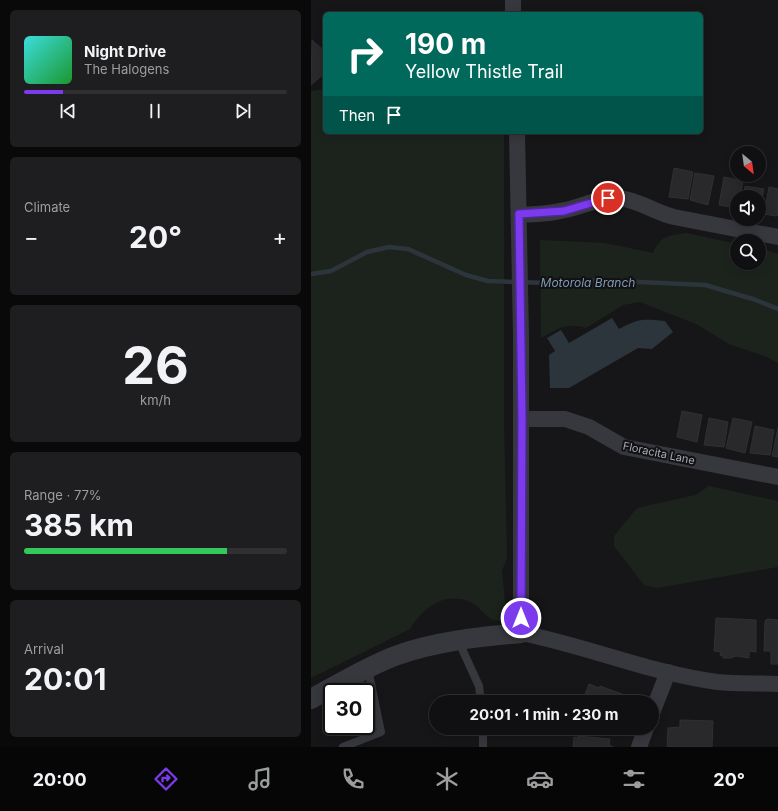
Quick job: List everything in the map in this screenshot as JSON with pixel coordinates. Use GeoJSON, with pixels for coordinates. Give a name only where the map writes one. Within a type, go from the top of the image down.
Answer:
{"type":"FeatureCollection","features":[{"type":"Feature","properties":{"kind":"street"},"geometry":{"type":"LineString","coordinates":[[513,0],[513,12]]}},
{"type":"Feature","properties":{"kind":"street"},"geometry":{"type":"LineString","coordinates":[[517,134],[522,419],[521,633]]}},
{"type":"Feature","properties":{"kind":"street"},"geometry":{"type":"LineString","coordinates":[[519,214],[564,211],[596,200],[620,198],[634,201],[660,214],[778,237]]}},
{"type":"Feature","properties":{"kind":"street","name":"Floracita Lane"},"geometry":{"type":"LineString","coordinates":[[522,419],[565,419],[589,427],[624,447],[778,477]]}},
{"type":"Feature","properties":{"kind":"street"},"geometry":{"type":"LineString","coordinates":[[311,699],[368,668],[397,656],[457,640],[521,633],[559,641],[668,672],[718,682],[778,684]]}},
{"type":"Feature","properties":{"kind":"street"},"geometry":{"type":"LineString","coordinates":[[659,695],[668,672]]}},
{"type":"Feature","properties":{"kind":"street"},"geometry":{"type":"LineString","coordinates":[[639,747],[643,735]]}},
{"type":"Feature","properties":{"kind":"lane"},"geometry":{"type":"LineString","coordinates":[[457,640],[479,686],[480,695]]}},
{"type":"Feature","properties":{"kind":"lane"},"geometry":{"type":"LineString","coordinates":[[343,747],[381,732],[368,668]]}},
{"type":"Feature","properties":{"kind":"lane"},"geometry":{"type":"LineString","coordinates":[[483,735],[483,747]]}},
{"type":"Feature","properties":{"kind":"shaded area"},"geometry":{"type":"Polygon","coordinates":[[[323,89],[323,134],[504,134],[504,422],[507,558],[502,571],[506,612],[505,618],[500,620],[491,619],[471,602],[461,599],[452,598],[444,600],[428,608],[415,621],[410,629],[311,678],[311,91],[323,89]]]}},
{"type":"Feature","properties":{"kind":"shaded area"},"geometry":{"type":"Polygon","coordinates":[[[686,233],[730,242],[730,270],[766,270],[766,250],[778,254],[778,363],[765,356],[729,344],[696,324],[640,302],[623,305],[586,328],[579,326],[562,327],[541,338],[540,240],[605,243],[653,253],[662,240],[666,237],[686,233]]]}},
{"type":"Feature","properties":{"kind":"shaded area"},"geometry":{"type":"Polygon","coordinates":[[[612,318],[619,329],[636,321],[651,320],[665,321],[673,332],[652,349],[638,348],[569,388],[550,388],[549,355],[555,351],[547,338],[561,330],[569,343],[612,318]]]}},
{"type":"Feature","properties":{"kind":"shaded area"},"geometry":{"type":"Polygon","coordinates":[[[709,486],[778,501],[778,567],[657,588],[644,585],[614,546],[614,536],[637,508],[695,495],[709,486]]]}},
{"type":"Feature","properties":{"kind":"building"},"geometry":{"type":"Polygon","coordinates":[[[312,40],[323,48],[323,75],[311,85],[312,40]]]}},
{"type":"Feature","properties":{"kind":"building"},"geometry":{"type":"Polygon","coordinates":[[[674,168],[693,172],[688,199],[669,197],[674,168]]]}},
{"type":"Feature","properties":{"kind":"building"},"geometry":{"type":"Polygon","coordinates":[[[695,173],[714,176],[708,205],[690,200],[695,173]]]}},
{"type":"Feature","properties":{"kind":"building"},"geometry":{"type":"Polygon","coordinates":[[[724,177],[730,178],[730,182],[743,182],[741,190],[730,190],[730,207],[719,205],[724,177]]]}},
{"type":"Feature","properties":{"kind":"building"},"geometry":{"type":"Polygon","coordinates":[[[745,186],[764,189],[764,190],[744,190],[745,186]]]}},
{"type":"Feature","properties":{"kind":"building"},"geometry":{"type":"Polygon","coordinates":[[[769,187],[778,189],[778,215],[766,214],[766,203],[769,187]]]}},
{"type":"Feature","properties":{"kind":"building"},"geometry":{"type":"Polygon","coordinates":[[[682,411],[702,415],[697,442],[677,437],[682,411]]]}},
{"type":"Feature","properties":{"kind":"building"},"geometry":{"type":"Polygon","coordinates":[[[709,418],[728,422],[724,447],[704,445],[709,418]]]}},
{"type":"Feature","properties":{"kind":"building"},"geometry":{"type":"Polygon","coordinates":[[[733,418],[752,422],[745,453],[726,448],[733,418]]]}},
{"type":"Feature","properties":{"kind":"building"},"geometry":{"type":"Polygon","coordinates":[[[755,426],[774,430],[770,455],[750,453],[755,426]]]}},
{"type":"Feature","properties":{"kind":"building"},"geometry":{"type":"Polygon","coordinates":[[[778,428],[778,457],[772,456],[778,428]]]}},
{"type":"Feature","properties":{"kind":"building"},"geometry":{"type":"Polygon","coordinates":[[[716,618],[756,620],[756,652],[749,651],[749,658],[736,656],[731,658],[723,658],[723,656],[720,655],[721,652],[714,651],[716,618]]]}},
{"type":"Feature","properties":{"kind":"building"},"geometry":{"type":"Polygon","coordinates":[[[767,619],[778,620],[778,664],[771,664],[771,651],[764,651],[765,621],[767,619]]]}},
{"type":"Feature","properties":{"kind":"building"},"geometry":{"type":"Polygon","coordinates":[[[589,684],[599,688],[600,686],[622,694],[622,695],[585,695],[589,684]]]}},
{"type":"Feature","properties":{"kind":"building"},"geometry":{"type":"Polygon","coordinates":[[[680,720],[713,721],[712,747],[667,747],[668,728],[680,727],[680,720]]]}},
{"type":"Feature","properties":{"kind":"building"},"geometry":{"type":"Polygon","coordinates":[[[578,736],[610,739],[609,745],[613,747],[573,747],[574,737],[578,738],[578,736]]]}},
{"type":"Feature","properties":{"kind":"waterway","name":"Motorola Branch"},"geometry":{"type":"LineString","coordinates":[[311,274],[331,271],[367,252],[389,247],[408,249],[466,275],[488,281],[549,283],[597,280],[705,285],[753,299],[778,309]]}},
{"type":"Feature","properties":{"kind":"route"},"geometry":{"type":"LineString","coordinates":[[521,618],[522,419],[519,214],[564,211],[596,200],[608,198]]}}]}
